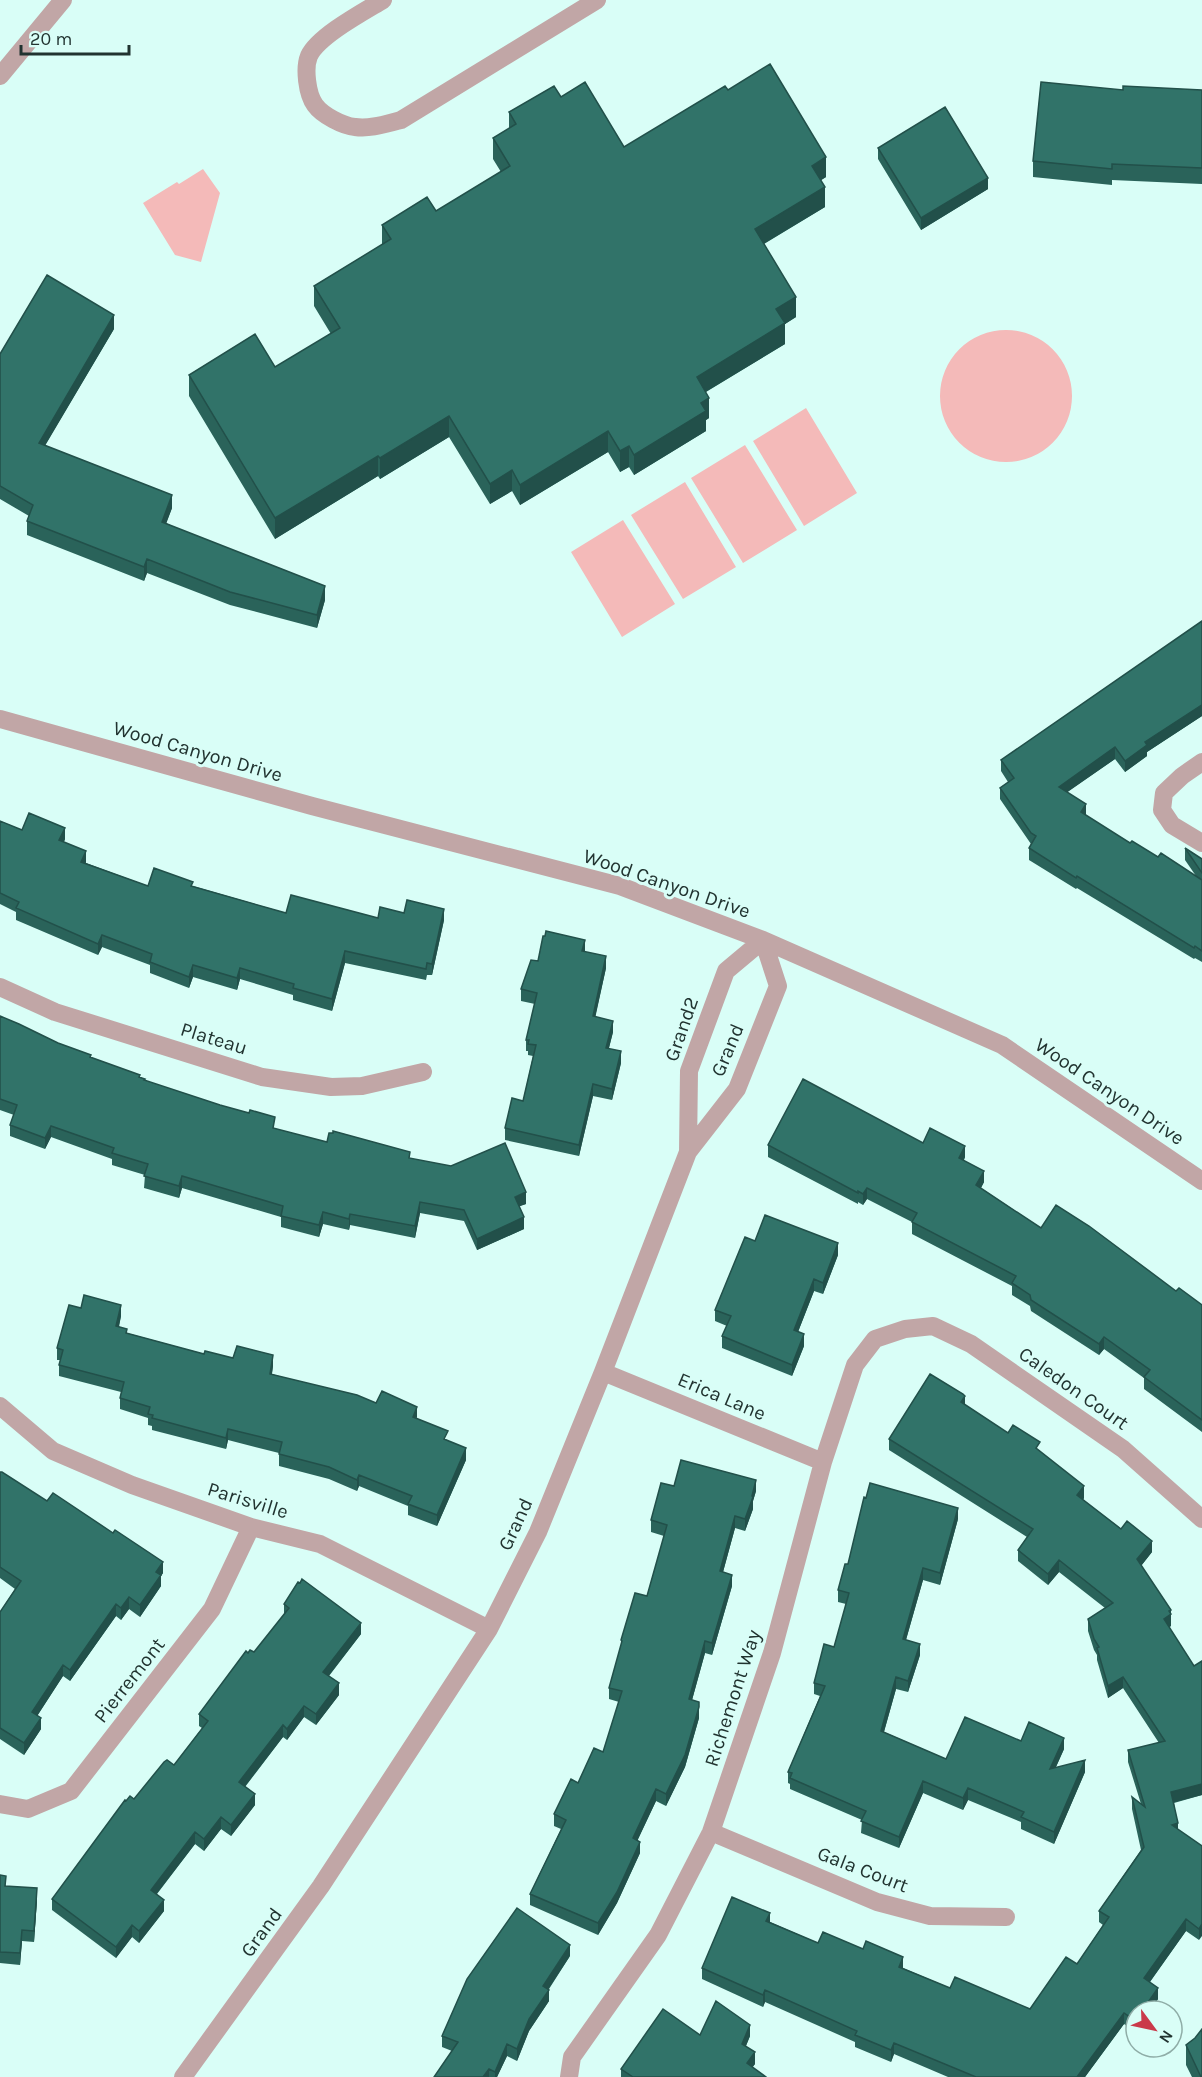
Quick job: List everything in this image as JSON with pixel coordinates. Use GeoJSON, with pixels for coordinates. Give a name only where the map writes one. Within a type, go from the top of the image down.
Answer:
{"type":"FeatureCollection","features":[{"type":"Feature","properties":{"kind":"street"},"geometry":{"type":"LineString","coordinates":[[0,76],[63,0]]}},
{"type":"Feature","properties":{"kind":"street"},"geometry":{"type":"LineString","coordinates":[[383,0],[331,32],[309,55],[306,82],[315,105],[333,119],[352,127],[374,127],[401,120],[597,0]]}},
{"type":"Feature","properties":{"kind":"street","name":"Wood Canyon Drive"},"geometry":{"type":"LineString","coordinates":[[0,719],[312,806],[620,886],[763,940],[1002,1045],[1202,1181]]}},
{"type":"Feature","properties":{"kind":"street"},"geometry":{"type":"LineString","coordinates":[[1202,762],[1164,793],[1162,810],[1172,825],[1202,843]]}},
{"type":"Feature","properties":{"kind":"street","name":"Grand"},"geometry":{"type":"LineString","coordinates":[[183,2077],[321,1886],[489,1629],[537,1532],[603,1372],[688,1152],[737,1089],[778,986],[763,940]]}},
{"type":"Feature","properties":{"kind":"street","name":"Grand2"},"geometry":{"type":"LineString","coordinates":[[688,1152],[689,1071],[726,970],[763,940]]}},
{"type":"Feature","properties":{"kind":"street","name":"Plateau"},"geometry":{"type":"LineString","coordinates":[[0,987],[55,1012],[262,1077],[331,1087],[362,1086],[423,1072]]}},
{"type":"Feature","properties":{"kind":"street","name":"Caledon Court"},"geometry":{"type":"LineString","coordinates":[[905,1329],[933,1326],[971,1344],[1123,1449],[1202,1519]]}},
{"type":"Feature","properties":{"kind":"street","name":"Richemont Way"},"geometry":{"type":"LineString","coordinates":[[569,2077],[572,2057],[658,1935],[711,1832],[772,1653],[823,1462],[855,1365],[875,1340],[905,1329]]}},
{"type":"Feature","properties":{"kind":"street","name":"Erica Lane"},"geometry":{"type":"LineString","coordinates":[[603,1372],[823,1462]]}},
{"type":"Feature","properties":{"kind":"street","name":"Parisville"},"geometry":{"type":"LineString","coordinates":[[0,1406],[53,1452],[132,1485],[250,1527],[320,1544],[489,1629]]}},
{"type":"Feature","properties":{"kind":"street","name":"Pierremont"},"geometry":{"type":"LineString","coordinates":[[0,1804],[28,1809],[72,1791],[212,1609],[250,1527]]}},
{"type":"Feature","properties":{"kind":"street","name":"Gala Court"},"geometry":{"type":"LineString","coordinates":[[711,1832],[877,1902],[930,1916],[1006,1917]]}},
{"type":"Feature","properties":{"kind":"shaded area"},"geometry":{"type":"Polygon","coordinates":[[[203,169],[220,193],[201,262],[175,255],[143,203],[203,169]]]}},
{"type":"Feature","properties":{"kind":"shaded area"},"geometry":{"type":"Polygon","coordinates":[[[1006,330],[1031,335],[1052,350],[1067,371],[1072,396],[1067,421],[1052,442],[1031,457],[1006,462],[981,457],[960,442],[945,421],[940,396],[945,371],[960,350],[981,335],[1006,330]]]}},
{"type":"Feature","properties":{"kind":"shaded area"},"geometry":{"type":"Polygon","coordinates":[[[806,408],[857,493],[804,526],[753,441],[806,408]]]}},
{"type":"Feature","properties":{"kind":"shaded area"},"geometry":{"type":"Polygon","coordinates":[[[745,445],[797,530],[743,563],[691,478],[745,445]]]}},
{"type":"Feature","properties":{"kind":"shaded area"},"geometry":{"type":"Polygon","coordinates":[[[685,482],[736,567],[683,599],[631,515],[685,482]]]}},
{"type":"Feature","properties":{"kind":"shaded area"},"geometry":{"type":"Polygon","coordinates":[[[623,520],[675,604],[622,637],[571,552],[623,520]]]}},
{"type":"Feature","properties":{"kind":"building"},"geometry":{"type":"Polygon","coordinates":[[[770,64],[826,157],[812,166],[825,187],[755,229],[796,297],[776,309],[785,323],[697,377],[709,398],[701,403],[706,411],[634,455],[629,446],[620,451],[608,431],[520,485],[512,470],[490,484],[449,416],[275,518],[189,375],[255,334],[275,367],[340,328],[314,286],[391,239],[382,225],[427,197],[436,211],[510,166],[493,138],[516,124],[509,112],[554,86],[561,97],[585,82],[624,147],[725,86],[728,90],[770,64]]]}},
{"type":"Feature","properties":{"kind":"building"},"geometry":{"type":"Polygon","coordinates":[[[1041,82],[1123,90],[1123,86],[1202,90],[1202,168],[1112,164],[1112,169],[1033,161],[1041,82]]]}},
{"type":"Feature","properties":{"kind":"building"},"geometry":{"type":"Polygon","coordinates":[[[945,107],[988,178],[921,218],[878,148],[945,107]]]}},
{"type":"Feature","properties":{"kind":"building"},"geometry":{"type":"Polygon","coordinates":[[[47,275],[114,315],[39,443],[172,495],[162,522],[325,586],[317,615],[230,592],[147,559],[144,567],[27,521],[33,505],[0,486],[0,354],[47,275]]]}},
{"type":"Feature","properties":{"kind":"building"},"geometry":{"type":"Polygon","coordinates":[[[1202,621],[1202,705],[1145,742],[1147,745],[1125,761],[1115,747],[1059,787],[1086,804],[1081,812],[1130,843],[1132,841],[1158,857],[1161,853],[1202,880],[1202,951],[1029,848],[1036,836],[1031,833],[1000,788],[1014,778],[1001,760],[1202,621]]]}},
{"type":"Feature","properties":{"kind":"building"},"geometry":{"type":"Polygon","coordinates":[[[29,813],[65,828],[59,840],[86,851],[81,862],[148,886],[154,868],[193,882],[191,886],[286,913],[291,895],[378,918],[380,907],[404,913],[407,900],[444,909],[432,964],[427,963],[426,969],[345,951],[332,999],[293,988],[294,984],[240,968],[237,978],[193,965],[189,977],[150,962],[152,954],[102,935],[98,944],[16,908],[19,902],[0,893],[0,821],[22,830],[29,813]]]}},
{"type":"Feature","properties":{"kind":"building"},"geometry":{"type":"Polygon","coordinates":[[[1185,848],[1202,859],[1202,873],[1185,848]]]}},
{"type":"Feature","properties":{"kind":"building"},"geometry":{"type":"Polygon","coordinates":[[[546,931],[585,940],[582,951],[606,956],[593,1016],[613,1021],[606,1048],[621,1051],[612,1089],[593,1084],[579,1145],[505,1128],[512,1098],[523,1101],[536,1045],[528,1044],[529,1040],[526,1040],[537,993],[521,989],[531,960],[538,961],[546,931]]]}},
{"type":"Feature","properties":{"kind":"building"},"geometry":{"type":"Polygon","coordinates":[[[0,1016],[58,1043],[91,1055],[90,1057],[140,1075],[139,1077],[144,1080],[220,1105],[275,1117],[273,1128],[327,1142],[329,1133],[333,1131],[410,1152],[409,1158],[451,1166],[505,1143],[526,1192],[515,1197],[524,1217],[477,1239],[464,1210],[420,1202],[415,1226],[350,1214],[349,1219],[323,1212],[319,1225],[281,1216],[283,1206],[182,1176],[179,1186],[144,1176],[148,1164],[112,1153],[114,1148],[51,1126],[45,1138],[10,1125],[17,1105],[0,1099],[0,1016]]]}},
{"type":"Feature","properties":{"kind":"building"},"geometry":{"type":"Polygon","coordinates":[[[803,1079],[923,1143],[930,1128],[965,1146],[959,1158],[984,1171],[976,1185],[1041,1228],[1056,1205],[1089,1226],[1176,1291],[1179,1288],[1202,1305],[1202,1420],[1144,1377],[1150,1370],[1104,1337],[1099,1344],[1031,1300],[1030,1295],[1012,1283],[1016,1276],[912,1222],[917,1213],[867,1188],[863,1194],[858,1191],[858,1193],[768,1145],[803,1079]]]}},
{"type":"Feature","properties":{"kind":"building"},"geometry":{"type":"Polygon","coordinates":[[[765,1215],[838,1243],[823,1283],[814,1279],[794,1330],[804,1334],[792,1365],[722,1336],[731,1316],[715,1310],[745,1237],[755,1241],[765,1215]]]}},
{"type":"Feature","properties":{"kind":"building"},"geometry":{"type":"Polygon","coordinates":[[[84,1295],[121,1305],[116,1326],[127,1329],[126,1333],[204,1354],[205,1351],[233,1358],[237,1346],[273,1355],[270,1374],[357,1395],[376,1403],[382,1391],[417,1407],[413,1417],[448,1431],[444,1439],[466,1448],[437,1515],[408,1504],[412,1496],[359,1475],[357,1480],[329,1467],[279,1454],[282,1442],[228,1429],[226,1438],[152,1418],[153,1415],[148,1414],[150,1407],[120,1398],[124,1382],[59,1365],[63,1350],[57,1348],[69,1305],[81,1308],[84,1295]]]}},
{"type":"Feature","properties":{"kind":"building"},"geometry":{"type":"Polygon","coordinates":[[[930,1374],[963,1394],[965,1396],[961,1402],[1008,1433],[1013,1425],[1040,1442],[1036,1448],[1084,1486],[1077,1495],[1121,1529],[1127,1521],[1152,1541],[1137,1559],[1171,1610],[1169,1611],[1171,1614],[1164,1619],[1194,1666],[1202,1661],[1202,1784],[1171,1792],[1178,1823],[1172,1825],[1202,1846],[1202,1924],[1199,1929],[1186,1919],[1144,1978],[1158,1988],[1150,1999],[1124,1999],[1124,2013],[1077,2077],[976,2077],[894,2043],[891,2050],[855,2035],[857,2031],[765,1990],[763,1995],[702,1968],[732,1897],[770,1913],[766,1921],[818,1943],[823,1932],[863,1949],[866,1941],[903,1957],[899,1967],[950,1988],[955,1977],[1030,2009],[1066,1957],[1077,1964],[1109,1917],[1099,1911],[1144,1847],[1132,1797],[1145,1807],[1128,1750],[1165,1741],[1123,1677],[1108,1686],[1097,1648],[1099,1647],[1088,1619],[1113,1603],[1059,1560],[1048,1574],[1018,1550],[1033,1529],[889,1439],[930,1374]]]}},
{"type":"Feature","properties":{"kind":"building"},"geometry":{"type":"Polygon","coordinates":[[[681,1460],[756,1480],[753,1497],[745,1519],[735,1516],[720,1571],[732,1575],[712,1643],[705,1641],[689,1699],[699,1702],[699,1707],[685,1755],[666,1794],[656,1789],[633,1838],[640,1842],[617,1892],[598,1923],[530,1894],[566,1820],[554,1814],[571,1779],[578,1783],[594,1748],[603,1752],[622,1691],[609,1688],[621,1640],[635,1593],[647,1596],[667,1525],[651,1520],[661,1483],[674,1486],[681,1460]]]}},
{"type":"Feature","properties":{"kind":"building"},"geometry":{"type":"Polygon","coordinates":[[[0,1472],[47,1501],[53,1493],[113,1533],[115,1530],[163,1562],[156,1572],[161,1575],[140,1605],[129,1597],[121,1608],[116,1604],[70,1670],[63,1665],[32,1712],[41,1718],[24,1743],[0,1728],[0,1612],[21,1581],[0,1567],[0,1472]]]}},
{"type":"Feature","properties":{"kind":"building"},"geometry":{"type":"Polygon","coordinates":[[[870,1483],[958,1508],[940,1573],[923,1568],[903,1639],[920,1644],[908,1681],[896,1677],[881,1731],[946,1759],[965,1717],[1021,1741],[1029,1722],[1064,1738],[1050,1769],[1085,1760],[1054,1832],[1021,1817],[1024,1812],[968,1788],[963,1798],[923,1781],[899,1837],[861,1821],[866,1811],[790,1778],[792,1773],[788,1772],[825,1686],[814,1683],[824,1644],[834,1647],[849,1593],[838,1590],[845,1564],[848,1564],[864,1497],[866,1498],[870,1483]]]}},
{"type":"Feature","properties":{"kind":"building"},"geometry":{"type":"Polygon","coordinates":[[[302,1579],[361,1623],[323,1672],[339,1683],[316,1714],[304,1706],[287,1729],[283,1725],[239,1782],[255,1794],[231,1825],[221,1817],[204,1839],[195,1832],[151,1890],[164,1900],[139,1931],[132,1925],[116,1947],[52,1899],[125,1800],[130,1796],[134,1799],[164,1762],[167,1760],[174,1765],[208,1721],[199,1714],[246,1651],[254,1652],[289,1608],[284,1604],[302,1579]]]}},
{"type":"Feature","properties":{"kind":"building"},"geometry":{"type":"Polygon","coordinates":[[[0,1875],[6,1876],[5,1886],[37,1888],[34,1931],[22,1930],[20,1953],[0,1952],[0,1875]]]}},
{"type":"Feature","properties":{"kind":"building"},"geometry":{"type":"Polygon","coordinates":[[[517,1908],[570,1945],[543,1986],[549,1990],[529,2019],[517,2049],[507,2044],[495,2072],[489,2069],[483,2077],[434,2077],[458,2042],[442,2036],[467,1979],[517,1908]]]}},
{"type":"Feature","properties":{"kind":"building"},"geometry":{"type":"Polygon","coordinates":[[[716,2001],[750,2025],[742,2044],[755,2052],[747,2063],[766,2077],[633,2077],[621,2069],[663,2009],[700,2035],[716,2001]]]}},
{"type":"Feature","properties":{"kind":"building"},"geometry":{"type":"Polygon","coordinates":[[[1202,2029],[1202,2077],[1201,2077],[1186,2045],[1202,2029]]]}}]}
